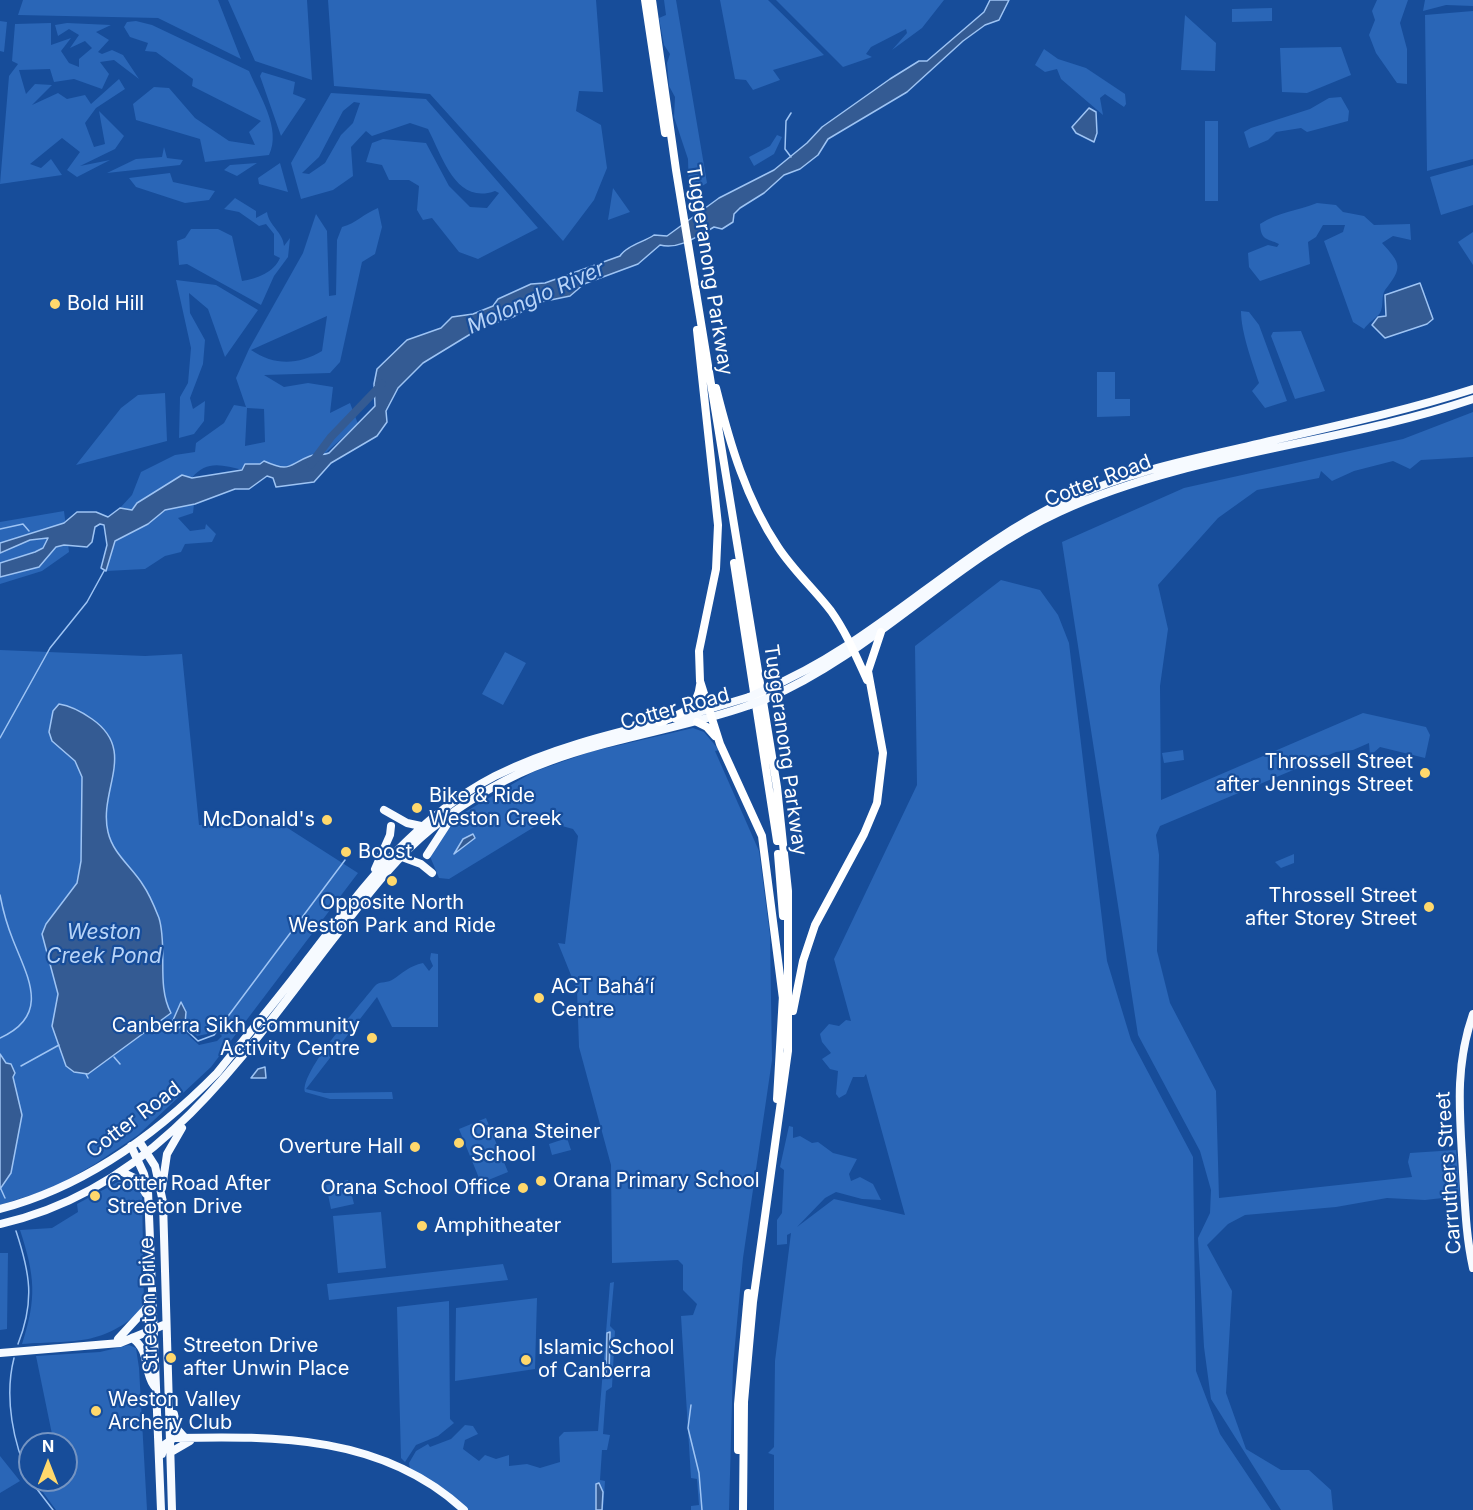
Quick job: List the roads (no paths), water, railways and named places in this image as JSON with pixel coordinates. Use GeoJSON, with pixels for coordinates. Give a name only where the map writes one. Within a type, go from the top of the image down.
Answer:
{"type":"FeatureCollection","features":[{"type":"Feature","properties":{"kind":"highway","name":"Tuggeranong Parkway"},"geometry":{"type":"LineString","coordinates":[[645,0],[777,787],[788,891],[788,1051],[753,1302],[744,1402],[743,1510]]}},
{"type":"Feature","properties":{"kind":"highway","name":"Tuggeranong Parkway"},"geometry":{"type":"LineString","coordinates":[[652,0],[674,170]]}},
{"type":"Feature","properties":{"kind":"highway","name":"Tuggeranong Parkway"},"geometry":{"type":"LineString","coordinates":[[694,294],[696,326],[778,844],[783,920],[783,1002],[776,1103],[744,1337],[738,1404],[738,1510]]}},
{"type":"Feature","properties":{"kind":"highway"},"geometry":{"type":"LineString","coordinates":[[660,722],[682,714],[697,699],[700,681],[699,651],[716,569],[718,525],[696,326]]}},
{"type":"Feature","properties":{"kind":"highway"},"geometry":{"type":"LineString","coordinates":[[705,348],[730,443],[761,517],[778,547],[830,610],[850,642],[870,687]]}},
{"type":"Feature","properties":{"kind":"highway"},"geometry":{"type":"LineString","coordinates":[[788,1051],[795,1000],[808,943],[821,912],[870,821],[880,788],[883,753],[870,687],[868,664],[881,632]]}},
{"type":"Feature","properties":{"kind":"highway"},"geometry":{"type":"LineString","coordinates":[[700,681],[720,744],[762,836],[783,1002]]}},
{"type":"Feature","properties":{"kind":"highway"},"geometry":{"type":"LineString","coordinates":[[697,722],[708,727],[720,744]]}},
{"type":"Feature","properties":{"kind":"main road","name":"Cotter Road"},"geometry":{"type":"LineString","coordinates":[[765,694],[903,607],[996,537],[1045,510],[1091,489],[1145,470],[1392,413],[1473,389]]}},
{"type":"Feature","properties":{"kind":"main road","name":"Cotter Road"},"geometry":{"type":"LineString","coordinates":[[1,1209],[70,1184],[135,1144],[191,1100],[217,1073],[374,873],[421,826],[474,789],[528,761],[590,738],[660,722],[710,714],[813,676],[854,651],[1004,542],[1034,524],[1093,497],[1161,474],[1404,418],[1473,399]]}},
{"type":"Feature","properties":{"kind":"main road","name":"Cotter Road"},"geometry":{"type":"LineString","coordinates":[[3,1223],[67,1203],[122,1172],[183,1123],[223,1079],[375,886],[423,836],[456,812],[506,780],[548,761],[586,749],[697,722],[710,714]]}},
{"type":"Feature","properties":{"kind":"main road"},"geometry":{"type":"LineString","coordinates":[[384,810],[406,823],[421,826]]}},
{"type":"Feature","properties":{"kind":"main road"},"geometry":{"type":"LineString","coordinates":[[427,855],[456,812]]}},
{"type":"Feature","properties":{"kind":"main road"},"geometry":{"type":"LineString","coordinates":[[374,873],[391,826]]}},
{"type":"Feature","properties":{"kind":"main road"},"geometry":{"type":"LineString","coordinates":[[402,857],[421,864],[432,873]]}},
{"type":"Feature","properties":{"kind":"main road","name":"Carruthers Street"},"geometry":{"type":"LineString","coordinates":[[1473,1014],[1464,1043],[1458,1097],[1467,1230],[1473,1268]]}},
{"type":"Feature","properties":{"kind":"main road","name":"Carruthers Street"},"geometry":{"type":"LineString","coordinates":[[1460,1076],[1473,1240]]}},
{"type":"Feature","properties":{"kind":"main road"},"geometry":{"type":"LineString","coordinates":[[161,1190],[165,1157],[183,1123]]}},
{"type":"Feature","properties":{"kind":"main road","name":"Streeton Drive"},"geometry":{"type":"LineString","coordinates":[[135,1144],[148,1153],[161,1190],[172,1510]]}},
{"type":"Feature","properties":{"kind":"main road","name":"Streeton Drive"},"geometry":{"type":"LineString","coordinates":[[135,1144],[148,1198],[161,1510]]}},
{"type":"Feature","properties":{"kind":"main road"},"geometry":{"type":"LineString","coordinates":[[122,1172],[137,1179],[148,1198]]}},
{"type":"Feature","properties":{"kind":"main road"},"geometry":{"type":"LineString","coordinates":[[115,1341],[152,1302]]}},
{"type":"Feature","properties":{"kind":"main road"},"geometry":{"type":"LineString","coordinates":[[0,1353],[132,1338],[166,1321]]}},
{"type":"Feature","properties":{"kind":"main road"},"geometry":{"type":"LineString","coordinates":[[115,1341],[153,1327]]}},
{"type":"Feature","properties":{"kind":"main road"},"geometry":{"type":"LineString","coordinates":[[132,1338],[145,1353],[149,1379],[155,1388]]}},
{"type":"Feature","properties":{"kind":"main road"},"geometry":{"type":"LineString","coordinates":[[168,1390],[174,1421],[188,1439]]}},
{"type":"Feature","properties":{"kind":"main road"},"geometry":{"type":"LineString","coordinates":[[158,1426],[161,1435],[170,1440],[290,1439],[355,1451],[402,1469],[430,1485],[464,1510]]}},
{"type":"Feature","properties":{"kind":"main road"},"geometry":{"type":"LineString","coordinates":[[171,1452],[188,1439]]}},
{"type":"Feature","properties":{"kind":"main road"},"geometry":{"type":"LineString","coordinates":[[160,1482],[162,1449],[170,1440]]}},
{"type":"Feature","properties":{"kind":"water","name":"Molonglo River"},"geometry":{"type":"Polygon","coordinates":[[[990,0],[1009,0],[999,20],[985,25],[963,41],[907,92],[828,139],[818,155],[800,169],[784,175],[764,193],[740,208],[734,214],[733,222],[722,229],[714,227],[681,244],[660,245],[638,264],[584,284],[570,296],[536,303],[513,317],[482,327],[423,363],[398,388],[386,411],[387,422],[377,436],[331,463],[314,482],[276,487],[273,478],[267,476],[249,489],[235,489],[195,504],[165,510],[148,524],[115,541],[106,571],[101,568],[107,545],[104,525],[100,524],[95,527],[92,542],[87,547],[64,545],[56,547],[39,567],[0,577],[0,563],[43,548],[48,538],[30,540],[0,553],[0,543],[64,523],[77,512],[96,512],[108,517],[120,508],[132,510],[137,503],[182,475],[192,478],[242,470],[245,464],[260,464],[264,461],[284,467],[312,455],[329,453],[375,406],[374,384],[377,369],[407,340],[441,328],[452,317],[473,314],[493,306],[498,299],[531,284],[545,283],[620,256],[631,247],[654,235],[667,236],[719,198],[774,170],[807,143],[822,127],[890,79],[919,61],[927,61],[984,12],[990,0]]]}},
{"type":"Feature","properties":{"kind":"water"},"geometry":{"type":"Polygon","coordinates":[[[1089,108],[1096,112],[1097,133],[1094,142],[1076,133],[1072,127],[1089,108]]]}},
{"type":"Feature","properties":{"kind":"water"},"geometry":{"type":"Polygon","coordinates":[[[1420,283],[1433,319],[1427,324],[1385,338],[1372,325],[1378,317],[1386,316],[1385,295],[1420,283]]]}},
{"type":"Feature","properties":{"kind":"water","name":"Weston Creek Pond"},"geometry":{"type":"Polygon","coordinates":[[[59,704],[77,710],[92,719],[105,731],[112,744],[115,758],[106,816],[108,832],[118,854],[146,889],[159,918],[163,942],[164,991],[171,1013],[88,1074],[74,1072],[66,1066],[52,1026],[58,994],[42,934],[46,924],[77,883],[81,861],[82,777],[75,761],[52,741],[49,732],[53,711],[59,704]]]}},
{"type":"Feature","properties":{"kind":"water"},"geometry":{"type":"Polygon","coordinates":[[[473,834],[475,838],[454,854],[463,839],[473,834]]]}},
{"type":"Feature","properties":{"kind":"water"},"geometry":{"type":"Polygon","coordinates":[[[181,1002],[186,1012],[185,1024],[177,1029],[170,1027],[181,1002]]]}},
{"type":"Feature","properties":{"kind":"water"},"geometry":{"type":"Polygon","coordinates":[[[0,1054],[6,1063],[11,1064],[15,1073],[13,1077],[22,1115],[11,1173],[0,1189],[0,1054]]]}},
{"type":"Feature","properties":{"kind":"water"},"geometry":{"type":"Polygon","coordinates":[[[265,1067],[266,1078],[251,1078],[258,1069],[265,1067]]]}},
{"type":"Feature","properties":{"kind":"water"},"geometry":{"type":"Polygon","coordinates":[[[610,1332],[609,1376],[606,1377],[607,1333],[610,1332]]]}},
{"type":"Feature","properties":{"kind":"water"},"geometry":{"type":"Polygon","coordinates":[[[599,1483],[603,1492],[602,1510],[596,1510],[596,1484],[599,1483]]]}},
{"type":"Feature","properties":{"kind":"waterway"},"geometry":{"type":"LineString","coordinates":[[791,113],[786,121],[785,149],[791,157]]}},
{"type":"Feature","properties":{"kind":"waterway"},"geometry":{"type":"LineString","coordinates":[[311,464],[331,437],[382,384]]}},
{"type":"Feature","properties":{"kind":"waterway"},"geometry":{"type":"LineString","coordinates":[[0,529],[23,524],[29,531]]}},
{"type":"Feature","properties":{"kind":"waterway"},"geometry":{"type":"LineString","coordinates":[[0,738],[50,648],[87,602],[104,571]]}},
{"type":"Feature","properties":{"kind":"waterway"},"geometry":{"type":"LineString","coordinates":[[182,1026],[198,1041],[214,1035],[345,860]]}},
{"type":"Feature","properties":{"kind":"waterway"},"geometry":{"type":"LineString","coordinates":[[0,895],[7,923],[29,982],[31,995],[26,1018],[16,1029],[0,1038]]}},
{"type":"Feature","properties":{"kind":"waterway"},"geometry":{"type":"LineString","coordinates":[[21,1066],[59,1045]]}},
{"type":"Feature","properties":{"kind":"waterway"},"geometry":{"type":"LineString","coordinates":[[114,1057],[120,1064]]}},
{"type":"Feature","properties":{"kind":"waterway"},"geometry":{"type":"LineString","coordinates":[[86,1074],[88,1078]]}},
{"type":"Feature","properties":{"kind":"waterway"},"geometry":{"type":"LineString","coordinates":[[0,1187],[5,1198]]}},
{"type":"Feature","properties":{"kind":"waterway"},"geometry":{"type":"LineString","coordinates":[[16,1231],[25,1260],[29,1287],[27,1314],[18,1344]]}},
{"type":"Feature","properties":{"kind":"waterway"},"geometry":{"type":"LineString","coordinates":[[14,1358],[10,1404],[18,1447]]}},
{"type":"Feature","properties":{"kind":"waterway"},"geometry":{"type":"LineString","coordinates":[[691,1405],[688,1428],[699,1473],[702,1510]]}},
{"type":"Feature","properties":{"kind":"waterway"},"geometry":{"type":"LineString","coordinates":[[39,1492],[53,1510]]}},
{"type":"Feature","properties":{"kind":"place","name":"Bold Hill"},"geometry":{"type":"Point","coordinates":[55,304]}},
{"type":"Feature","properties":{"kind":"place","name":"Throssell Street after Jennings Street"},"geometry":{"type":"Point","coordinates":[1425,773]}},
{"type":"Feature","properties":{"kind":"place","name":"Bike & Ride Weston Creek"},"geometry":{"type":"Point","coordinates":[417,808]}},
{"type":"Feature","properties":{"kind":"place","name":"McDonald's"},"geometry":{"type":"Point","coordinates":[327,820]}},
{"type":"Feature","properties":{"kind":"place","name":"Boost"},"geometry":{"type":"Point","coordinates":[346,852]}},
{"type":"Feature","properties":{"kind":"place","name":"Opposite North Weston Park and Ride"},"geometry":{"type":"Point","coordinates":[392,881]}},
{"type":"Feature","properties":{"kind":"place","name":"Throssell Street after Storey Street"},"geometry":{"type":"Point","coordinates":[1429,907]}},
{"type":"Feature","properties":{"kind":"place","name":"ACT Bahá’í Centre"},"geometry":{"type":"Point","coordinates":[539,998]}},
{"type":"Feature","properties":{"kind":"place","name":"Canberra Sikh Community Activity Centre"},"geometry":{"type":"Point","coordinates":[372,1038]}},
{"type":"Feature","properties":{"kind":"place","name":"Orana Steiner School"},"geometry":{"type":"Point","coordinates":[459,1143]}},
{"type":"Feature","properties":{"kind":"place","name":"Overture Hall"},"geometry":{"type":"Point","coordinates":[415,1147]}},
{"type":"Feature","properties":{"kind":"place","name":"Orana Primary School"},"geometry":{"type":"Point","coordinates":[541,1181]}},
{"type":"Feature","properties":{"kind":"place","name":"Orana School Office"},"geometry":{"type":"Point","coordinates":[523,1188]}},
{"type":"Feature","properties":{"kind":"place","name":"Cotter Road After Streeton Drive"},"geometry":{"type":"Point","coordinates":[95,1196]}},
{"type":"Feature","properties":{"kind":"place","name":"Amphitheater"},"geometry":{"type":"Point","coordinates":[422,1226]}},
{"type":"Feature","properties":{"kind":"place","name":"Streeton Drive after Unwin Place"},"geometry":{"type":"Point","coordinates":[171,1358]}},
{"type":"Feature","properties":{"kind":"place","name":"Islamic School of Canberra"},"geometry":{"type":"Point","coordinates":[526,1360]}},
{"type":"Feature","properties":{"kind":"place","name":"Weston Valley Archery Club"},"geometry":{"type":"Point","coordinates":[96,1411]}}]}
